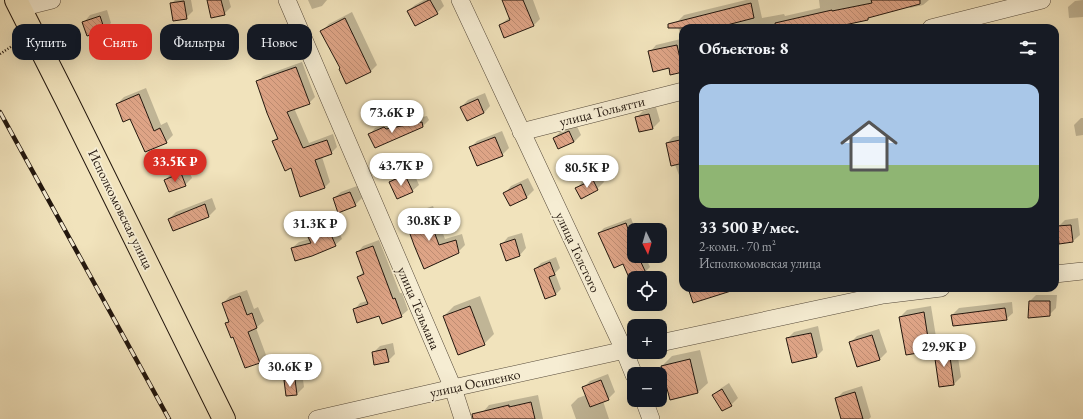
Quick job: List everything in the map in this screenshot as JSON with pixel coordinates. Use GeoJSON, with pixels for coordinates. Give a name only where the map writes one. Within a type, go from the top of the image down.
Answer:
{"type":"FeatureCollection","features":[{"type":"Feature","properties":{"kind":"main road","name":"Исполкомовская улица"},"geometry":{"type":"LineString","coordinates":[[18,4],[224,419]]}},
{"type":"Feature","properties":{"kind":"street"},"geometry":{"type":"LineString","coordinates":[[18,4],[52,0]]}},
{"type":"Feature","properties":{"kind":"street","name":"улица Тельмана"},"geometry":{"type":"LineString","coordinates":[[287,0],[452,388],[462,419]]}},
{"type":"Feature","properties":{"kind":"street","name":"улица Толстого"},"geometry":{"type":"LineString","coordinates":[[460,0],[521,132],[627,345]]}},
{"type":"Feature","properties":{"kind":"street"},"geometry":{"type":"LineString","coordinates":[[947,24],[1042,0]]}},
{"type":"Feature","properties":{"kind":"street","name":"улица Тольятти"},"geometry":{"type":"LineString","coordinates":[[521,132],[679,92]]}},
{"type":"Feature","properties":{"kind":"street"},"geometry":{"type":"LineString","coordinates":[[1059,274],[1083,271]]}},
{"type":"Feature","properties":{"kind":"street"},"geometry":{"type":"LineString","coordinates":[[667,341],[883,295],[908,292]]}},
{"type":"Feature","properties":{"kind":"street","name":"улица Осипенко"},"geometry":{"type":"LineString","coordinates":[[317,419],[627,349]]}},
{"type":"Feature","properties":{"kind":"street"},"geometry":{"type":"LineString","coordinates":[[647,407],[651,419]]}},
{"type":"Feature","properties":{"kind":"building"},"geometry":{"type":"Polygon","coordinates":[[[207,0],[221,0],[225,15],[211,18],[207,0]]]}},
{"type":"Feature","properties":{"kind":"building"},"geometry":{"type":"Polygon","coordinates":[[[429,0],[438,14],[415,26],[407,11],[429,0]]]}},
{"type":"Feature","properties":{"kind":"building"},"geometry":{"type":"Polygon","coordinates":[[[502,0],[523,0],[534,26],[504,38],[499,25],[510,20],[502,0]]]}},
{"type":"Feature","properties":{"kind":"building"},"geometry":{"type":"Polygon","coordinates":[[[871,0],[920,0],[920,4],[868,18],[868,20],[849,24],[775,24],[832,10],[872,3],[871,0]]]}},
{"type":"Feature","properties":{"kind":"building"},"geometry":{"type":"Polygon","coordinates":[[[184,1],[187,19],[173,21],[170,3],[184,1]]]}},
{"type":"Feature","properties":{"kind":"building"},"geometry":{"type":"Polygon","coordinates":[[[751,3],[754,18],[731,24],[679,24],[679,28],[668,28],[668,24],[751,3]]]}},
{"type":"Feature","properties":{"kind":"building"},"geometry":{"type":"Polygon","coordinates":[[[100,16],[103,24],[89,24],[89,35],[87,36],[82,22],[100,16]]]}},
{"type":"Feature","properties":{"kind":"building"},"geometry":{"type":"Polygon","coordinates":[[[345,18],[371,72],[346,84],[339,69],[340,68],[320,31],[345,18]]]}},
{"type":"Feature","properties":{"kind":"building"},"geometry":{"type":"Polygon","coordinates":[[[677,45],[679,54],[679,73],[670,75],[669,68],[653,72],[648,51],[677,45]]]}},
{"type":"Feature","properties":{"kind":"building"},"geometry":{"type":"Polygon","coordinates":[[[296,67],[310,104],[287,112],[303,148],[327,140],[332,154],[315,160],[325,188],[300,197],[291,168],[285,171],[272,141],[278,139],[256,81],[296,67]]]}},
{"type":"Feature","properties":{"kind":"building"},"geometry":{"type":"Polygon","coordinates":[[[139,94],[154,131],[160,128],[167,143],[145,152],[130,119],[123,122],[116,104],[139,94]]]}},
{"type":"Feature","properties":{"kind":"building"},"geometry":{"type":"Polygon","coordinates":[[[478,99],[484,113],[467,121],[460,107],[478,99]]]}},
{"type":"Feature","properties":{"kind":"building"},"geometry":{"type":"Polygon","coordinates":[[[649,114],[653,129],[639,132],[635,117],[649,114]]]}},
{"type":"Feature","properties":{"kind":"building"},"geometry":{"type":"Polygon","coordinates":[[[422,122],[423,127],[375,148],[368,134],[384,127],[386,129],[422,122]]]}},
{"type":"Feature","properties":{"kind":"building"},"geometry":{"type":"Polygon","coordinates":[[[569,131],[574,142],[558,149],[553,138],[569,131]]]}},
{"type":"Feature","properties":{"kind":"building"},"geometry":{"type":"Polygon","coordinates":[[[495,137],[503,156],[477,166],[469,147],[495,137]]]}},
{"type":"Feature","properties":{"kind":"building"},"geometry":{"type":"Polygon","coordinates":[[[679,140],[679,164],[671,166],[666,143],[679,140]]]}},
{"type":"Feature","properties":{"kind":"building"},"geometry":{"type":"Polygon","coordinates":[[[181,173],[186,186],[169,192],[164,180],[181,173]]]}},
{"type":"Feature","properties":{"kind":"building"},"geometry":{"type":"Polygon","coordinates":[[[405,175],[413,192],[397,199],[389,182],[405,175]]]}},
{"type":"Feature","properties":{"kind":"building"},"geometry":{"type":"Polygon","coordinates":[[[593,180],[598,190],[581,199],[575,188],[593,180]]]}},
{"type":"Feature","properties":{"kind":"building"},"geometry":{"type":"Polygon","coordinates":[[[521,184],[527,198],[510,206],[503,193],[521,184]]]}},
{"type":"Feature","properties":{"kind":"building"},"geometry":{"type":"Polygon","coordinates":[[[350,192],[356,206],[338,213],[333,198],[350,192]]]}},
{"type":"Feature","properties":{"kind":"building"},"geometry":{"type":"Polygon","coordinates":[[[205,204],[209,217],[173,231],[168,219],[205,204]]]}},
{"type":"Feature","properties":{"kind":"building"},"geometry":{"type":"Polygon","coordinates":[[[427,212],[439,245],[456,240],[459,253],[424,269],[405,220],[427,212]]]}},
{"type":"Feature","properties":{"kind":"building"},"geometry":{"type":"Polygon","coordinates":[[[626,223],[627,263],[641,263],[645,271],[627,271],[627,273],[623,264],[614,268],[598,233],[626,223]]]}},
{"type":"Feature","properties":{"kind":"building"},"geometry":{"type":"Polygon","coordinates":[[[1071,225],[1073,242],[1059,244],[1059,226],[1071,225]]]}},
{"type":"Feature","properties":{"kind":"building"},"geometry":{"type":"Polygon","coordinates":[[[328,228],[336,246],[295,261],[291,248],[311,243],[308,237],[328,228]]]}},
{"type":"Feature","properties":{"kind":"building"},"geometry":{"type":"Polygon","coordinates":[[[515,239],[520,256],[506,261],[500,244],[515,239]]]}},
{"type":"Feature","properties":{"kind":"building"},"geometry":{"type":"Polygon","coordinates":[[[373,246],[393,299],[395,298],[402,317],[382,324],[379,316],[357,323],[353,309],[368,304],[357,277],[364,274],[356,252],[373,246]]]}},
{"type":"Feature","properties":{"kind":"building"},"geometry":{"type":"Polygon","coordinates":[[[550,262],[555,275],[549,277],[556,295],[545,299],[534,269],[550,262]]]}},
{"type":"Feature","properties":{"kind":"building"},"geometry":{"type":"Polygon","coordinates":[[[689,292],[728,292],[693,303],[689,292]]]}},
{"type":"Feature","properties":{"kind":"building"},"geometry":{"type":"Polygon","coordinates":[[[240,296],[247,315],[252,313],[257,328],[248,332],[260,363],[245,368],[233,337],[231,338],[225,323],[229,322],[222,303],[240,296]]]}},
{"type":"Feature","properties":{"kind":"building"},"geometry":{"type":"Polygon","coordinates":[[[1029,301],[1050,301],[1050,316],[1028,318],[1029,301]]]}},
{"type":"Feature","properties":{"kind":"building"},"geometry":{"type":"Polygon","coordinates":[[[470,306],[485,345],[458,355],[443,316],[470,306]]]}},
{"type":"Feature","properties":{"kind":"building"},"geometry":{"type":"Polygon","coordinates":[[[1005,308],[1007,320],[953,326],[951,315],[1005,308]]]}},
{"type":"Feature","properties":{"kind":"building"},"geometry":{"type":"Polygon","coordinates":[[[924,312],[930,351],[906,355],[899,317],[924,312]]]}},
{"type":"Feature","properties":{"kind":"building"},"geometry":{"type":"Polygon","coordinates":[[[811,333],[817,357],[792,363],[786,338],[811,333]]]}},
{"type":"Feature","properties":{"kind":"building"},"geometry":{"type":"Polygon","coordinates":[[[872,335],[880,360],[857,367],[849,342],[872,335]]]}},
{"type":"Feature","properties":{"kind":"building"},"geometry":{"type":"Polygon","coordinates":[[[386,349],[389,362],[374,365],[372,352],[386,349]]]}},
{"type":"Feature","properties":{"kind":"building"},"geometry":{"type":"Polygon","coordinates":[[[949,350],[954,385],[939,387],[934,352],[949,350]]]}},
{"type":"Feature","properties":{"kind":"building"},"geometry":{"type":"Polygon","coordinates":[[[690,359],[698,393],[670,400],[667,389],[667,367],[661,366],[690,359]]]}},
{"type":"Feature","properties":{"kind":"building"},"geometry":{"type":"Polygon","coordinates":[[[295,379],[297,395],[286,396],[284,380],[295,379]]]}},
{"type":"Feature","properties":{"kind":"building"},"geometry":{"type":"Polygon","coordinates":[[[601,380],[609,400],[590,407],[582,387],[601,380]]]}},
{"type":"Feature","properties":{"kind":"building"},"geometry":{"type":"Polygon","coordinates":[[[722,389],[732,406],[722,411],[712,395],[722,389]]]}},
{"type":"Feature","properties":{"kind":"building"},"geometry":{"type":"Polygon","coordinates":[[[855,392],[863,419],[841,419],[835,398],[855,392]]]}},
{"type":"Feature","properties":{"kind":"building"},"geometry":{"type":"Polygon","coordinates":[[[531,402],[535,419],[473,419],[472,414],[509,405],[509,407],[531,402]]]}},
{"type":"Feature","properties":{"kind":"railway"},"geometry":{"type":"LineString","coordinates":[[0,112],[169,419]]}}]}
